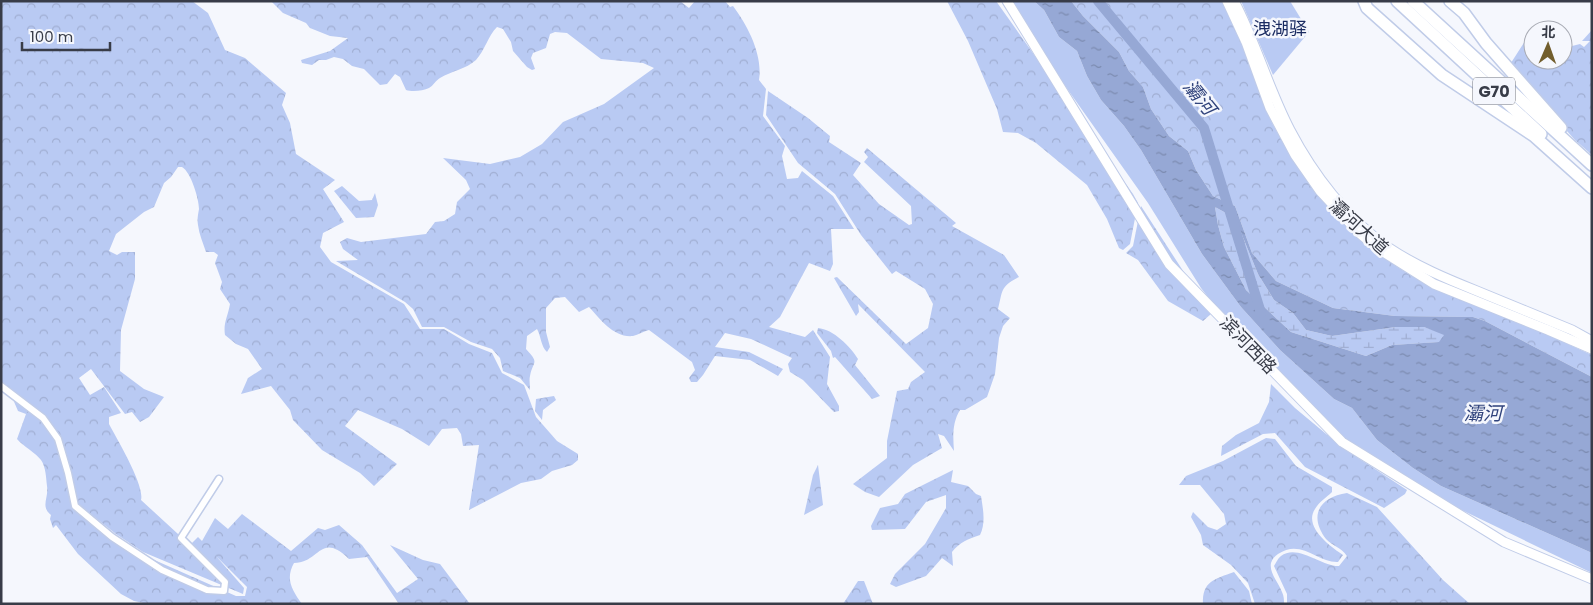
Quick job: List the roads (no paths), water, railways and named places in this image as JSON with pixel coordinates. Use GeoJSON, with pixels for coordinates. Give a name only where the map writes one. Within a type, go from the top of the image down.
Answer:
{"type":"FeatureCollection","features":[{"type":"Feature","properties":{"kind":"highway"},"geometry":{"type":"LineString","coordinates":[[1364,1],[1367,8],[1442,75],[1534,136],[1592,188]]}},
{"type":"Feature","properties":{"kind":"highway","name":"G70"},"geometry":{"type":"LineString","coordinates":[[1397,1],[1592,180]]}},
{"type":"Feature","properties":{"kind":"highway","name":"G70"},"geometry":{"type":"LineString","coordinates":[[1413,1],[1592,165]]}},
{"type":"Feature","properties":{"kind":"highway"},"geometry":{"type":"LineString","coordinates":[[1450,1],[1464,13],[1486,43],[1555,122],[1592,157]]}},
{"type":"Feature","properties":{"kind":"street","name":"滨河西路"},"geometry":{"type":"LineString","coordinates":[[1007,1],[1169,264],[1342,442],[1504,542],[1592,579]]}},
{"type":"Feature","properties":{"kind":"street","name":"灞河大道"},"geometry":{"type":"LineString","coordinates":[[1227,1],[1246,42],[1270,108],[1296,155],[1320,191],[1358,232],[1377,248],[1434,284],[1592,349]]}},
{"type":"Feature","properties":{"kind":"street","name":"灞河大道"},"geometry":{"type":"LineString","coordinates":[[1234,1],[1273,93],[1304,155],[1322,182],[1355,218],[1389,248],[1438,275],[1572,330],[1592,341]]}},
{"type":"Feature","properties":{"kind":"street"},"geometry":{"type":"LineString","coordinates":[[1,386],[43,418],[58,439],[68,472],[75,506],[112,536],[162,570],[207,590],[224,591],[225,582],[181,538],[219,480]]}},
{"type":"Feature","properties":{"kind":"water","name":"灞河"},"geometry":{"type":"Polygon","coordinates":[[[1034,1],[1071,1],[1083,16],[1119,52],[1129,71],[1143,87],[1151,109],[1169,136],[1188,151],[1196,170],[1213,196],[1235,206],[1252,253],[1276,281],[1333,308],[1395,316],[1473,317],[1485,321],[1592,377],[1592,553],[1441,486],[1413,468],[1377,440],[1352,408],[1334,399],[1280,350],[1241,307],[1202,254],[1141,150],[1124,126],[1101,100],[1087,76],[1077,51],[1059,37],[1044,10],[1034,1]],[[1215,207],[1224,247],[1246,290],[1291,332],[1366,356],[1392,345],[1439,342],[1444,335],[1424,327],[1396,327],[1332,336],[1306,330],[1293,313],[1274,300],[1258,274],[1235,218],[1215,207]]]}},
{"type":"Feature","properties":{"kind":"waterway","name":"灞河"},"geometry":{"type":"LineString","coordinates":[[1098,1],[1204,128],[1261,313]]}},
{"type":"Feature","properties":{"kind":"park label","name":"洩湖驿"},"geometry":{"type":"Point","coordinates":[1280,29]}}]}
